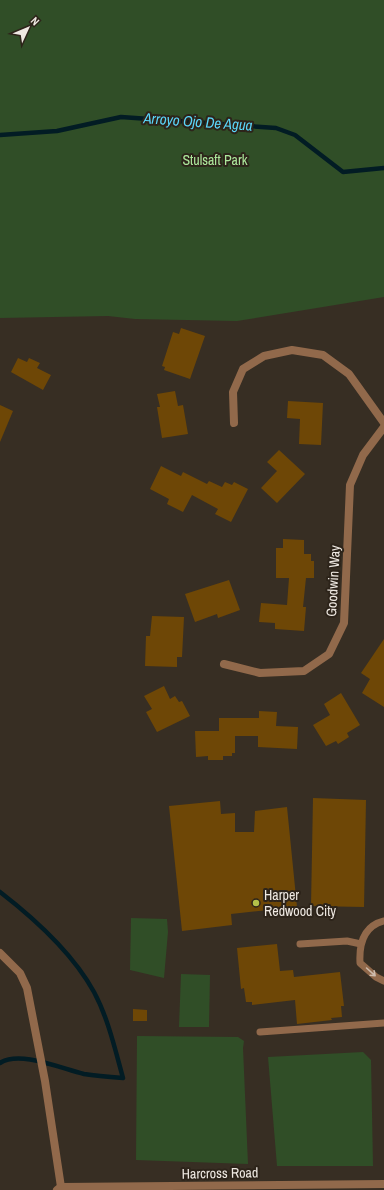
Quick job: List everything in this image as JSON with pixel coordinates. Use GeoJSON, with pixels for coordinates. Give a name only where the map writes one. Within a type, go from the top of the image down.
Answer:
{"type":"FeatureCollection","features":[{"type":"Feature","properties":{"kind":"street"},"geometry":{"type":"LineString","coordinates":[[234,423],[233,392],[243,369],[264,356],[292,350],[323,355],[349,374],[384,423]]}},
{"type":"Feature","properties":{"kind":"street","name":"Goodwin Way"},"geometry":{"type":"LineString","coordinates":[[224,664],[260,673],[304,671],[329,654],[344,623],[350,485],[363,455],[384,428]]}},
{"type":"Feature","properties":{"kind":"street"},"geometry":{"type":"LineString","coordinates":[[0,953],[20,973],[27,988],[46,1081],[59,1189]]}},
{"type":"Feature","properties":{"kind":"street","name":"Harcross Road"},"geometry":{"type":"LineString","coordinates":[[59,1189],[384,1184]]}},
{"type":"Feature","properties":{"kind":"lane"},"geometry":{"type":"LineString","coordinates":[[384,921],[372,926],[364,936],[361,944],[360,962],[376,977],[384,981]]}},
{"type":"Feature","properties":{"kind":"lane"},"geometry":{"type":"LineString","coordinates":[[300,944],[347,941],[361,944]]}},
{"type":"Feature","properties":{"kind":"lane"},"geometry":{"type":"LineString","coordinates":[[260,1032],[384,1023]]}},
{"type":"Feature","properties":{"kind":"green space","name":"Stulsaft Park"},"geometry":{"type":"Polygon","coordinates":[[[0,0],[384,0],[384,297],[237,321],[135,319],[108,316],[0,318],[0,0]]]}},
{"type":"Feature","properties":{"kind":"green space"},"geometry":{"type":"Polygon","coordinates":[[[131,918],[167,919],[168,932],[164,978],[130,970],[131,918]]]}},
{"type":"Feature","properties":{"kind":"green space"},"geometry":{"type":"Polygon","coordinates":[[[181,974],[210,975],[209,1027],[179,1027],[181,974]]]}},
{"type":"Feature","properties":{"kind":"green space"},"geometry":{"type":"Polygon","coordinates":[[[137,1036],[238,1037],[244,1041],[243,1048],[248,1164],[136,1160],[137,1036]]]}},
{"type":"Feature","properties":{"kind":"green space"},"geometry":{"type":"Polygon","coordinates":[[[363,1052],[371,1060],[373,1166],[277,1166],[268,1057],[363,1052]]]}},
{"type":"Feature","properties":{"kind":"building"},"geometry":{"type":"Polygon","coordinates":[[[181,328],[205,336],[190,379],[164,370],[165,367],[162,366],[173,332],[179,334],[181,328]]]}},
{"type":"Feature","properties":{"kind":"building"},"geometry":{"type":"Polygon","coordinates":[[[18,358],[27,362],[29,358],[40,363],[37,368],[51,375],[43,390],[11,372],[18,358]]]}},
{"type":"Feature","properties":{"kind":"building"},"geometry":{"type":"Polygon","coordinates":[[[175,391],[178,406],[183,405],[188,434],[162,438],[157,407],[160,407],[157,394],[175,391]]]}},
{"type":"Feature","properties":{"kind":"building"},"geometry":{"type":"Polygon","coordinates":[[[288,401],[323,403],[321,445],[299,444],[300,419],[287,418],[288,401]]]}},
{"type":"Feature","properties":{"kind":"building"},"geometry":{"type":"Polygon","coordinates":[[[0,405],[13,411],[0,442],[0,405]]]}},
{"type":"Feature","properties":{"kind":"building"},"geometry":{"type":"Polygon","coordinates":[[[279,450],[305,474],[277,503],[261,488],[277,471],[267,462],[279,450]]]}},
{"type":"Feature","properties":{"kind":"building"},"geometry":{"type":"Polygon","coordinates":[[[161,466],[181,476],[183,472],[207,484],[209,481],[222,487],[225,482],[232,485],[234,482],[248,489],[231,522],[215,514],[218,509],[192,495],[183,512],[167,504],[169,499],[150,489],[161,466]]]}},
{"type":"Feature","properties":{"kind":"building"},"geometry":{"type":"Polygon","coordinates":[[[283,539],[304,540],[304,554],[311,554],[311,561],[314,561],[314,578],[306,578],[303,607],[306,607],[304,631],[275,629],[275,623],[259,622],[261,603],[287,605],[289,578],[276,578],[276,548],[283,548],[283,539]]]}},
{"type":"Feature","properties":{"kind":"building"},"geometry":{"type":"Polygon","coordinates":[[[229,580],[240,610],[218,618],[217,614],[195,622],[185,594],[229,580]]]}},
{"type":"Feature","properties":{"kind":"building"},"geometry":{"type":"Polygon","coordinates":[[[152,616],[184,617],[182,657],[177,657],[177,667],[145,666],[146,636],[150,636],[152,616]]]}},
{"type":"Feature","properties":{"kind":"building"},"geometry":{"type":"Polygon","coordinates":[[[384,639],[384,707],[362,693],[370,679],[361,673],[384,639]]]}},
{"type":"Feature","properties":{"kind":"building"},"geometry":{"type":"Polygon","coordinates":[[[164,686],[170,699],[175,696],[179,702],[182,701],[190,716],[157,732],[146,712],[152,709],[144,696],[164,686]]]}},
{"type":"Feature","properties":{"kind":"building"},"geometry":{"type":"Polygon","coordinates":[[[341,693],[360,725],[347,733],[349,737],[338,744],[336,741],[326,746],[313,725],[330,715],[324,704],[341,693]]]}},
{"type":"Feature","properties":{"kind":"building"},"geometry":{"type":"Polygon","coordinates":[[[259,711],[277,712],[276,726],[298,727],[297,749],[258,747],[258,736],[235,736],[235,753],[232,753],[232,756],[223,756],[223,760],[208,760],[208,756],[196,757],[195,731],[219,731],[219,718],[259,718],[259,711]]]}},
{"type":"Feature","properties":{"kind":"building"},"geometry":{"type":"Polygon","coordinates":[[[313,798],[366,800],[364,907],[311,906],[313,798]]]}},
{"type":"Feature","properties":{"kind":"building"},"geometry":{"type":"Polygon","coordinates":[[[220,801],[221,814],[235,813],[235,832],[254,832],[255,811],[287,807],[297,907],[231,914],[232,925],[182,931],[169,806],[220,801]]]}},
{"type":"Feature","properties":{"kind":"building"},"geometry":{"type":"Polygon","coordinates":[[[277,944],[280,971],[293,970],[294,977],[340,972],[344,1006],[341,1006],[342,1017],[331,1018],[332,1020],[297,1024],[295,1000],[252,1005],[252,1002],[246,1002],[244,988],[241,989],[237,948],[277,944]]]}},
{"type":"Feature","properties":{"kind":"building"},"geometry":{"type":"Polygon","coordinates":[[[133,1009],[147,1010],[147,1021],[133,1021],[133,1009]]]}},
{"type":"Feature","properties":{"kind":"waterway","name":"Arroyo Ojo De Agua"},"geometry":{"type":"LineString","coordinates":[[0,135],[57,131],[121,117],[276,128],[295,135],[343,172],[384,168]]}},
{"type":"Feature","properties":{"kind":"waterway"},"geometry":{"type":"LineString","coordinates":[[0,892],[52,937],[85,977],[103,1012],[111,1034],[123,1078],[84,1074],[30,1059],[8,1060],[0,1063]]}},
{"type":"Feature","properties":{"kind":"place","name":"Harper Redwood City"},"geometry":{"type":"Point","coordinates":[256,903]}}]}
